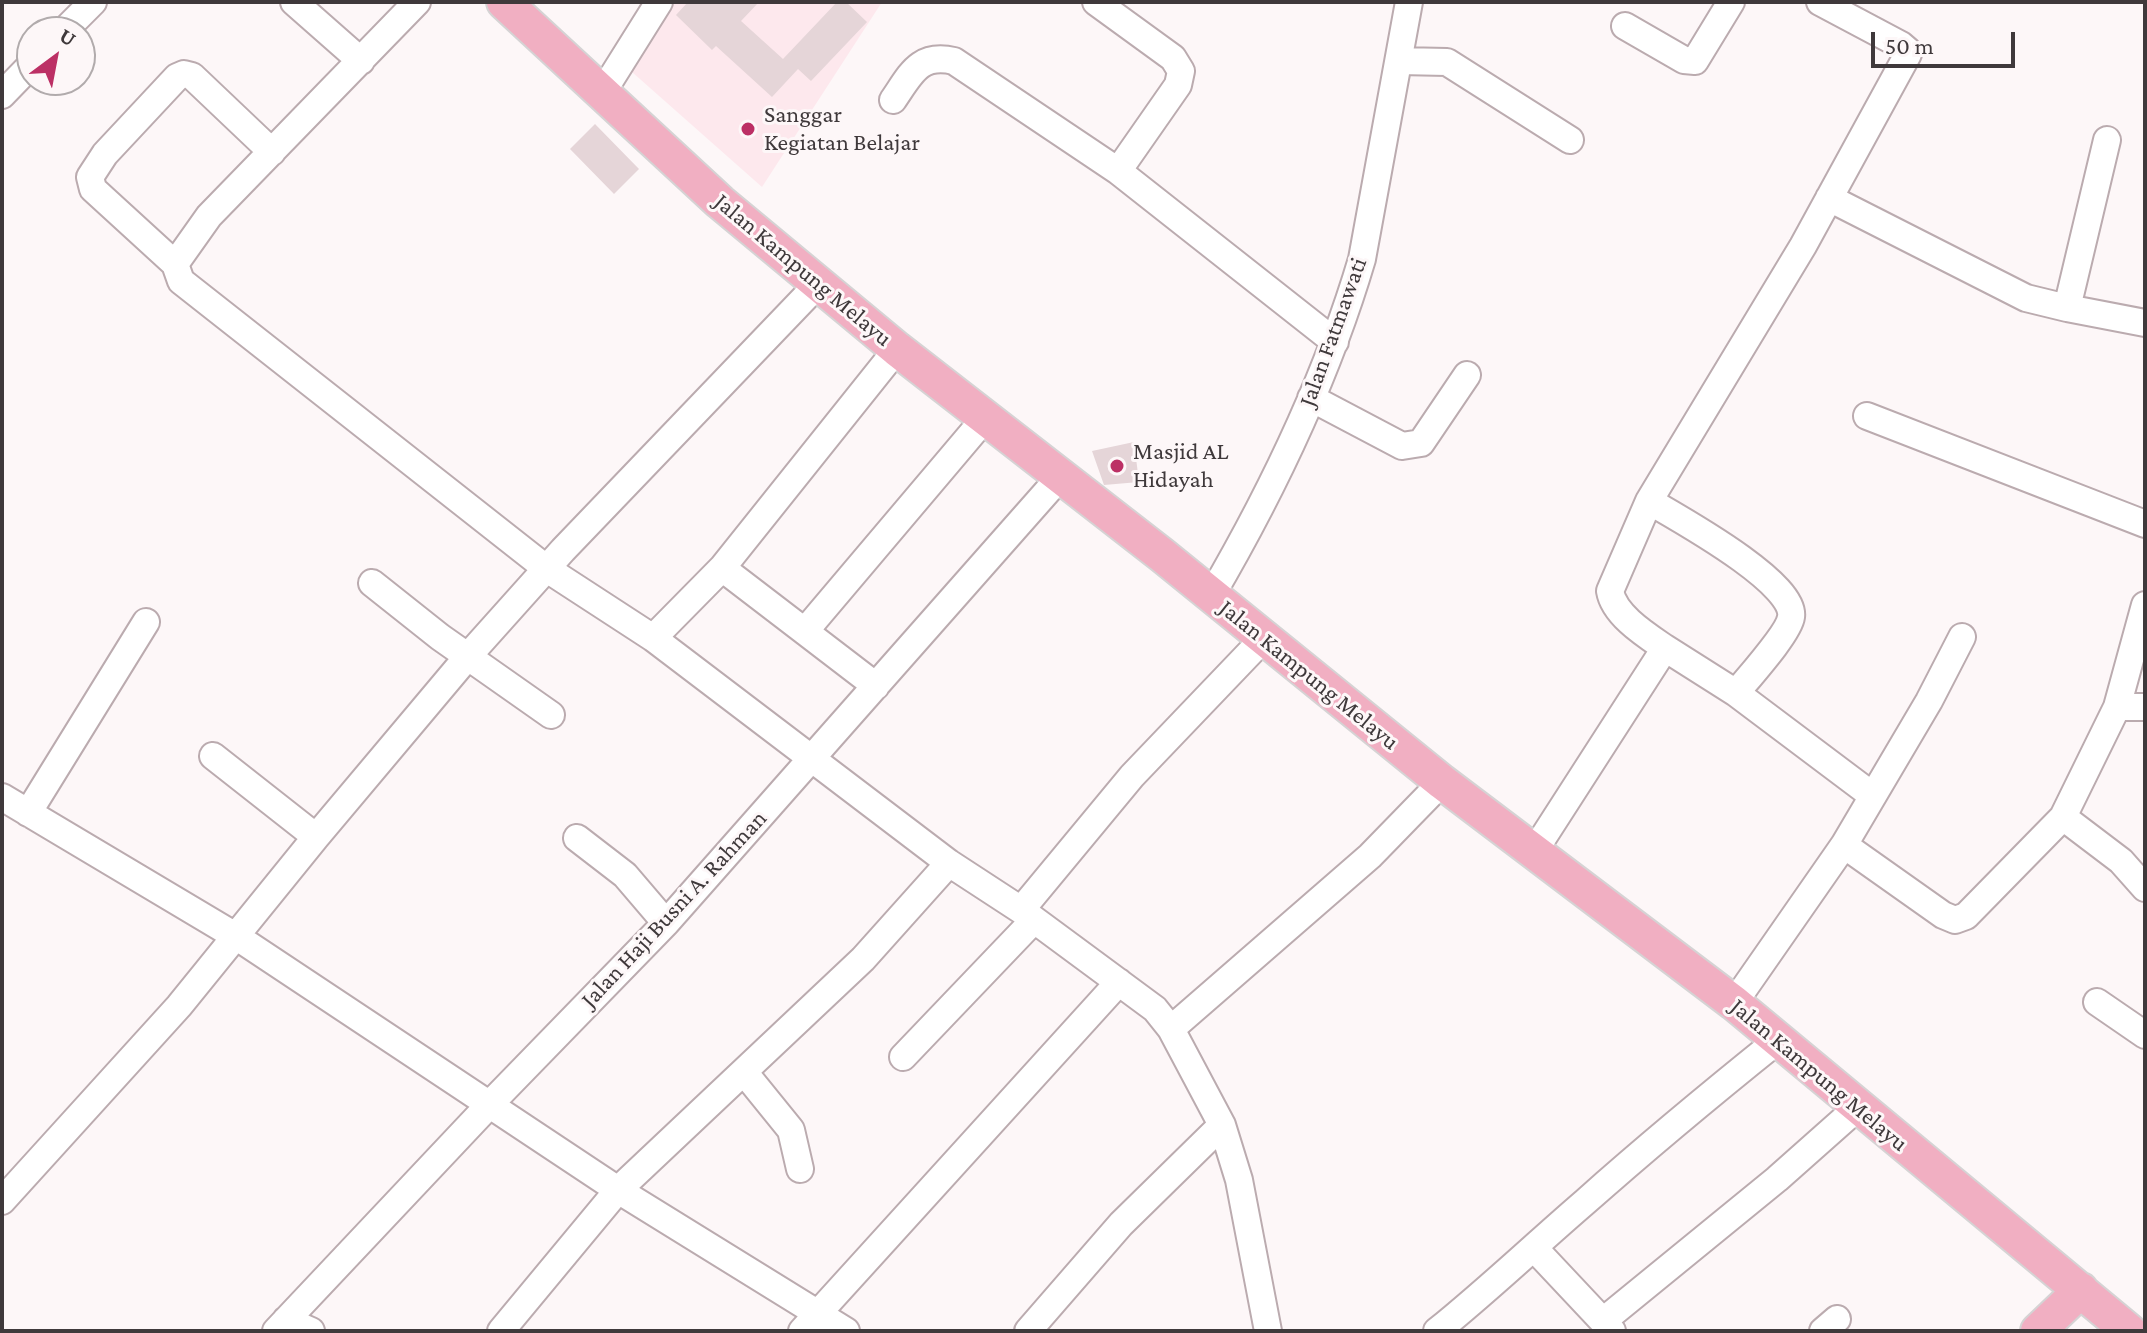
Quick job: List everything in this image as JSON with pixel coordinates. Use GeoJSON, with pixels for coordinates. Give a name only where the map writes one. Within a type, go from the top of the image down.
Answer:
{"type":"FeatureCollection","features":[{"type":"Feature","properties":{"kind":"main road","name":"Jalan Kampung Melayu"},"geometry":{"type":"LineString","coordinates":[[504,2],[720,202],[897,349],[1442,782],[1734,1003],[2129,1331]]}},
{"type":"Feature","properties":{"kind":"main road"},"geometry":{"type":"LineString","coordinates":[[2038,1331],[2081,1290]]}},
{"type":"Feature","properties":{"kind":"street"},"geometry":{"type":"LineString","coordinates":[[294,2],[361,61]]}},
{"type":"Feature","properties":{"kind":"street"},"geometry":{"type":"LineString","coordinates":[[175,264],[209,216],[417,2]]}},
{"type":"Feature","properties":{"kind":"street"},"geometry":{"type":"LineString","coordinates":[[602,93],[659,2]]}},
{"type":"Feature","properties":{"kind":"street"},"geometry":{"type":"LineString","coordinates":[[1096,2],[1173,58],[1181,71],[1178,85],[1118,171]]}},
{"type":"Feature","properties":{"kind":"street","name":"Jalan Fatmawati"},"geometry":{"type":"LineString","coordinates":[[1211,596],[1242,543],[1335,342],[1362,259],[1409,2]]}},
{"type":"Feature","properties":{"kind":"street"},"geometry":{"type":"LineString","coordinates":[[1625,26],[1691,62],[1698,58],[1731,2]]}},
{"type":"Feature","properties":{"kind":"street"},"geometry":{"type":"LineString","coordinates":[[1820,2],[1908,51],[1829,198],[1649,501],[1610,591],[1623,613],[1641,631],[1736,693],[1873,796]]}},
{"type":"Feature","properties":{"kind":"street"},"geometry":{"type":"LineString","coordinates":[[893,100],[916,67],[938,57],[954,61],[1118,171],[1335,342]]}},
{"type":"Feature","properties":{"kind":"street"},"geometry":{"type":"LineString","coordinates":[[1399,61],[1447,62],[1570,140]]}},
{"type":"Feature","properties":{"kind":"street"},"geometry":{"type":"LineString","coordinates":[[272,152],[192,76],[184,74],[177,77],[105,154],[90,177],[93,189],[175,264],[181,281],[547,569],[653,638],[949,863],[1028,915],[1155,1009],[1171,1029],[1222,1125],[1239,1180],[1268,1331]]}},
{"type":"Feature","properties":{"kind":"street"},"geometry":{"type":"LineString","coordinates":[[2,95],[16,81]]}},
{"type":"Feature","properties":{"kind":"street"},"geometry":{"type":"LineString","coordinates":[[2067,308],[2107,140]]}},
{"type":"Feature","properties":{"kind":"street"},"geometry":{"type":"LineString","coordinates":[[1829,198],[2026,298],[2145,323]]}},
{"type":"Feature","properties":{"kind":"street"},"geometry":{"type":"LineString","coordinates":[[2,1201],[122,1071],[237,937],[316,837],[469,655],[819,283]]}},
{"type":"Feature","properties":{"kind":"street"},"geometry":{"type":"LineString","coordinates":[[653,638],[722,568],[897,349]]}},
{"type":"Feature","properties":{"kind":"street"},"geometry":{"type":"LineString","coordinates":[[1311,398],[1402,446],[1421,443],[1467,375]]}},
{"type":"Feature","properties":{"kind":"street"},"geometry":{"type":"LineString","coordinates":[[1867,416],[2145,524]]}},
{"type":"Feature","properties":{"kind":"street"},"geometry":{"type":"LineString","coordinates":[[805,631],[986,417]]}},
{"type":"Feature","properties":{"kind":"street","name":"Jalan Haji Busni A. Rahman"},"geometry":{"type":"LineString","coordinates":[[281,1325],[666,923],[1060,477]]}},
{"type":"Feature","properties":{"kind":"street"},"geometry":{"type":"LineString","coordinates":[[1649,501],[1756,568],[1790,610],[1791,617],[1782,635],[1736,693]]}},
{"type":"Feature","properties":{"kind":"street"},"geometry":{"type":"LineString","coordinates":[[722,568],[876,686]]}},
{"type":"Feature","properties":{"kind":"street"},"geometry":{"type":"LineString","coordinates":[[372,583],[440,637],[551,715]]}},
{"type":"Feature","properties":{"kind":"street"},"geometry":{"type":"LineString","coordinates":[[1844,845],[1943,915],[1955,920],[1966,916],[2063,817],[2117,707],[2145,605]]}},
{"type":"Feature","properties":{"kind":"street"},"geometry":{"type":"LineString","coordinates":[[28,813],[146,622]]}},
{"type":"Feature","properties":{"kind":"street"},"geometry":{"type":"LineString","coordinates":[[1734,1003],[1844,845],[1929,701],[1962,637]]}},
{"type":"Feature","properties":{"kind":"street"},"geometry":{"type":"LineString","coordinates":[[903,1057],[1028,915],[1132,776],[1264,638]]}},
{"type":"Feature","properties":{"kind":"street"},"geometry":{"type":"LineString","coordinates":[[1535,850],[1665,648]]}},
{"type":"Feature","properties":{"kind":"street"},"geometry":{"type":"LineString","coordinates":[[2117,707],[2145,707]]}},
{"type":"Feature","properties":{"kind":"street"},"geometry":{"type":"LineString","coordinates":[[213,756],[316,837]]}},
{"type":"Feature","properties":{"kind":"street"},"geometry":{"type":"LineString","coordinates":[[1171,1029],[1370,856],[1442,782]]}},
{"type":"Feature","properties":{"kind":"street"},"geometry":{"type":"LineString","coordinates":[[2,797],[237,937],[810,1321],[846,1331]]}},
{"type":"Feature","properties":{"kind":"street"},"geometry":{"type":"LineString","coordinates":[[2063,817],[2121,861],[2145,888]]}},
{"type":"Feature","properties":{"kind":"street"},"geometry":{"type":"LineString","coordinates":[[577,838],[625,875],[666,923]]}},
{"type":"Feature","properties":{"kind":"street"},"geometry":{"type":"LineString","coordinates":[[501,1331],[618,1190],[863,959],[949,863]]}},
{"type":"Feature","properties":{"kind":"street"},"geometry":{"type":"LineString","coordinates":[[810,1321],[1119,982]]}},
{"type":"Feature","properties":{"kind":"street"},"geometry":{"type":"LineString","coordinates":[[2097,1002],[2145,1035]]}},
{"type":"Feature","properties":{"kind":"street"},"geometry":{"type":"LineString","coordinates":[[1437,1331],[1488,1290],[1693,1108],[1778,1040]]}},
{"type":"Feature","properties":{"kind":"street"},"geometry":{"type":"LineString","coordinates":[[744,1072],[791,1130],[800,1169]]}},
{"type":"Feature","properties":{"kind":"street"},"geometry":{"type":"LineString","coordinates":[[1534,1248],[1608,1326],[1857,1108]]}},
{"type":"Feature","properties":{"kind":"street"},"geometry":{"type":"LineString","coordinates":[[1028,1331],[1121,1224],[1222,1125]]}},
{"type":"Feature","properties":{"kind":"street"},"geometry":{"type":"LineString","coordinates":[[281,1325],[311,1331]]}},
{"type":"Feature","properties":{"kind":"shaded area","name":"Sanggar Kegiatan Belajar"},"geometry":{"type":"Polygon","coordinates":[[[675,2],[882,2],[762,187],[632,72],[675,2]]]}},
{"type":"Feature","properties":{"kind":"building"},"geometry":{"type":"Polygon","coordinates":[[[688,2],[759,2],[741,21],[783,59],[837,2],[846,2],[867,22],[811,81],[798,69],[772,97],[716,46],[712,50],[676,15],[688,2]]]}},
{"type":"Feature","properties":{"kind":"building"},"geometry":{"type":"Polygon","coordinates":[[[595,124],[639,169],[614,194],[570,149],[595,124]]]}},
{"type":"Feature","properties":{"kind":"building","name":"Masjid AL Hidayah"},"geometry":{"type":"Polygon","coordinates":[[[1134,442],[1139,482],[1104,485],[1092,451],[1134,442]]]}},
{"type":"Feature","properties":{"kind":"place","name":"Sanggar Kegiatan Belajar"},"geometry":{"type":"Point","coordinates":[748,129]}},
{"type":"Feature","properties":{"kind":"place","name":"Masjid AL Hidayah"},"geometry":{"type":"Point","coordinates":[1117,466]}}]}
